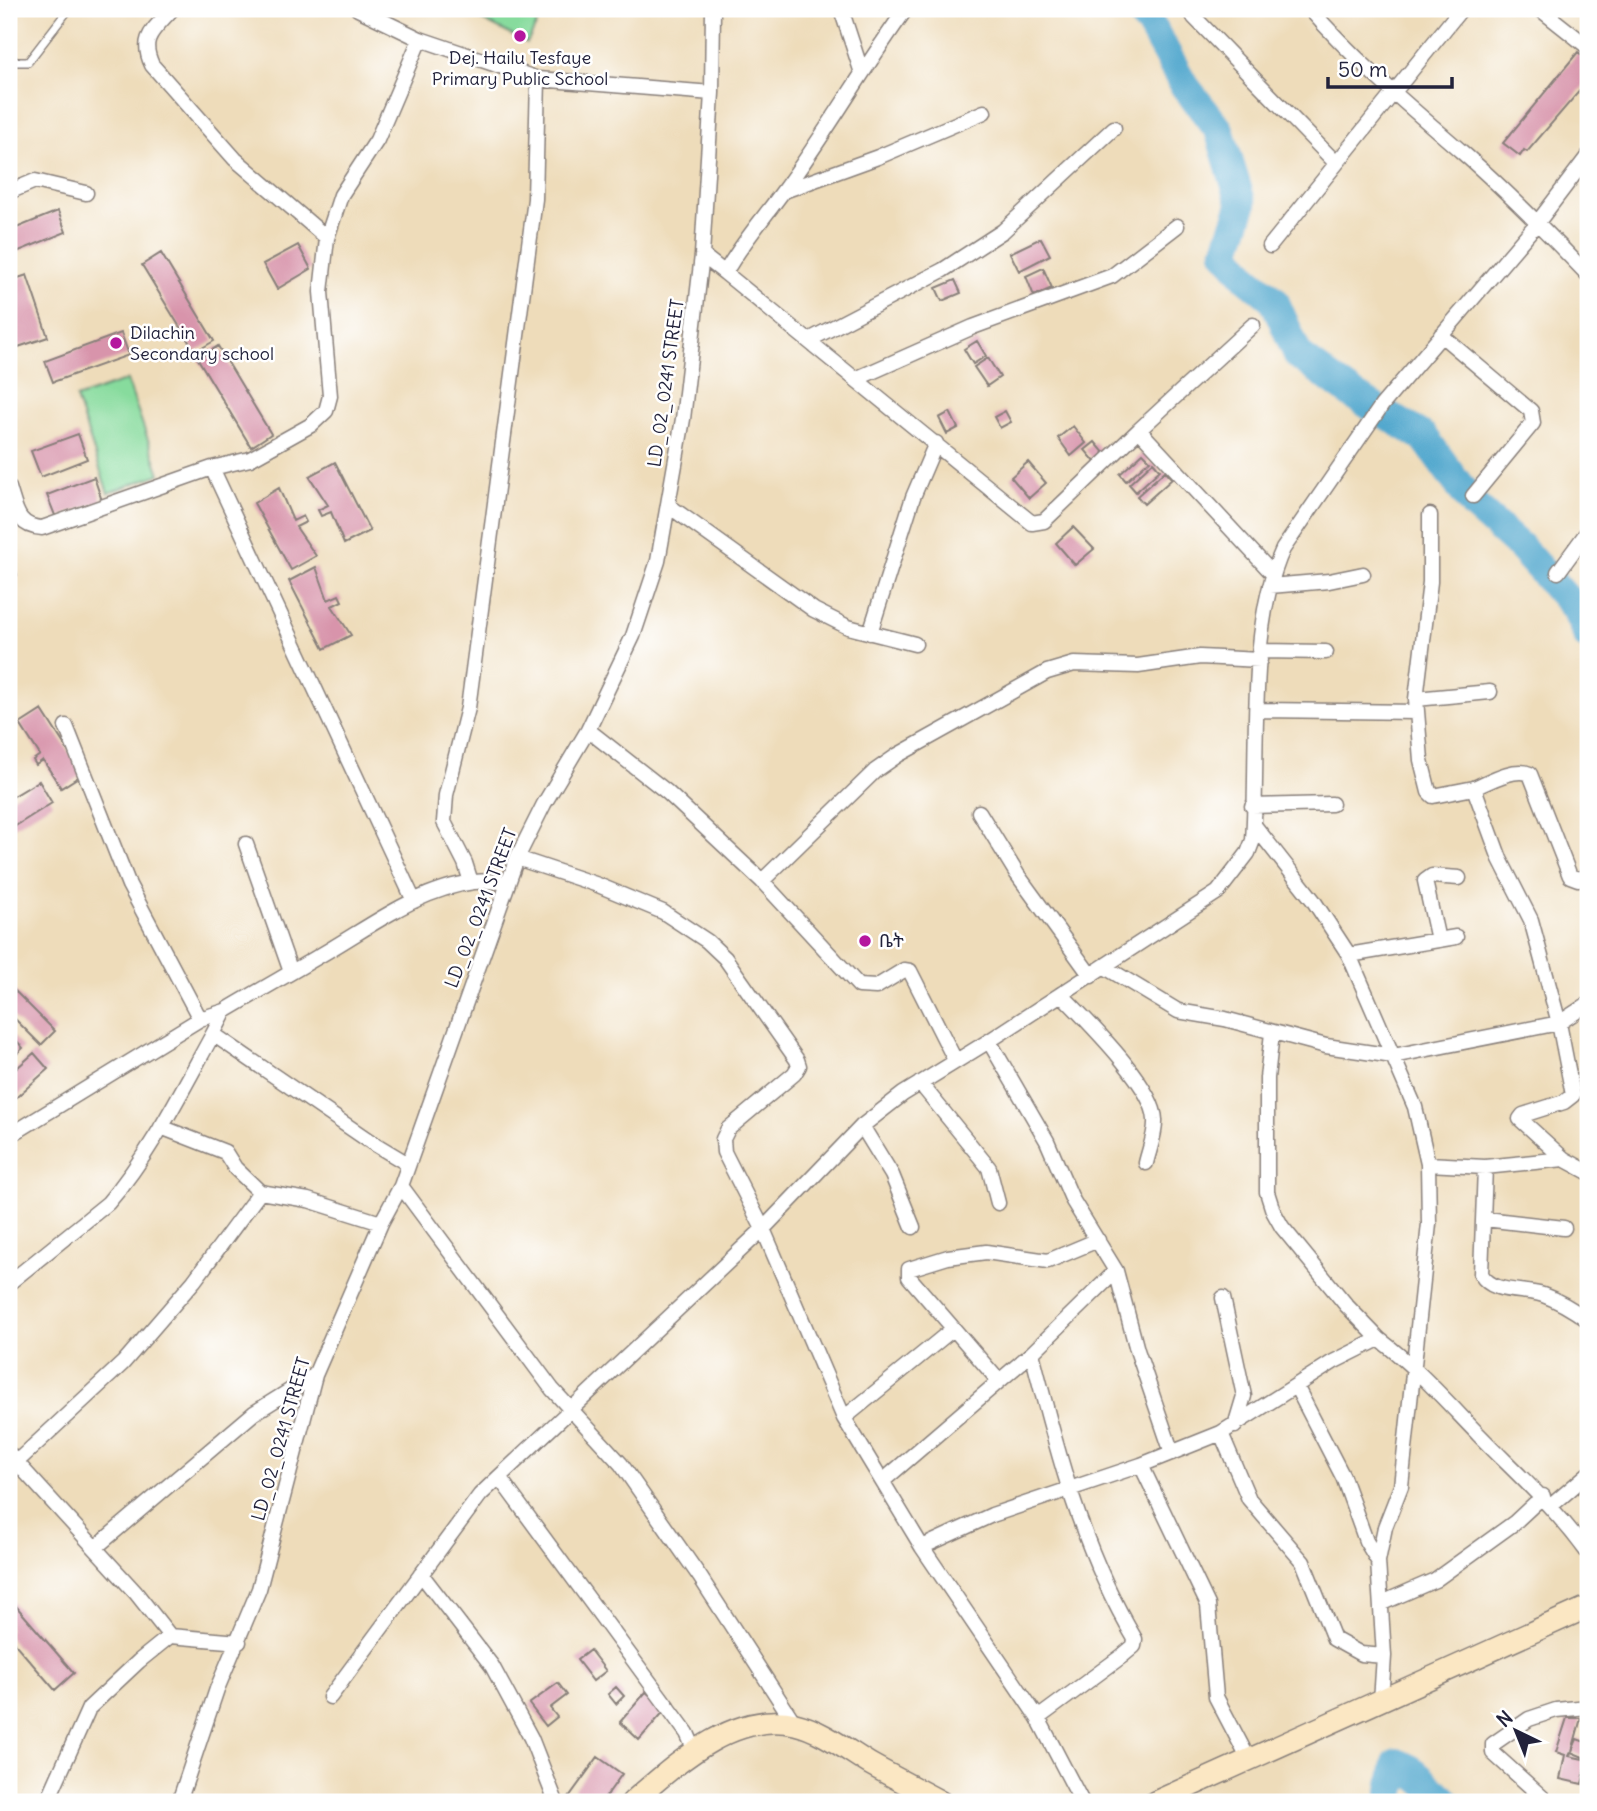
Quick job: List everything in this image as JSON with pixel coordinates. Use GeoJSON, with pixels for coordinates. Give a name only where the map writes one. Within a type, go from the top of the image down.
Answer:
{"type":"FeatureCollection","features":[{"type":"Feature","properties":{"kind":"main road"},"geometry":{"type":"LineString","coordinates":[[1155,1802],[1588,1607]]}},
{"type":"Feature","properties":{"kind":"main road"},"geometry":{"type":"LineString","coordinates":[[632,1802],[695,1751],[747,1726],[795,1724],[837,1743],[941,1802]]}},
{"type":"Feature","properties":{"kind":"street"},"geometry":{"type":"LineString","coordinates":[[172,9],[147,38],[144,49],[152,65],[235,159],[327,237]]}},
{"type":"Feature","properties":{"kind":"street"},"geometry":{"type":"LineString","coordinates":[[358,9],[420,39],[538,79],[712,93]]}},
{"type":"Feature","properties":{"kind":"street","name":"LD_02_0241 STREET"},"geometry":{"type":"LineString","coordinates":[[179,1802],[217,1689],[259,1589],[315,1375],[381,1223],[401,1186],[517,858],[544,804],[588,730],[633,636],[659,561],[669,506],[702,256],[712,93],[713,9]]}},
{"type":"Feature","properties":{"kind":"street"},"geometry":{"type":"LineString","coordinates":[[841,9],[861,70]]}},
{"type":"Feature","properties":{"kind":"street"},"geometry":{"type":"LineString","coordinates":[[725,272],[744,240],[784,191],[861,70],[906,9]]}},
{"type":"Feature","properties":{"kind":"street"},"geometry":{"type":"LineString","coordinates":[[1190,9],[1194,17],[1335,162]]}},
{"type":"Feature","properties":{"kind":"street"},"geometry":{"type":"LineString","coordinates":[[1310,9],[1392,94],[1462,152],[1538,222],[1588,275]]}},
{"type":"Feature","properties":{"kind":"street"},"geometry":{"type":"LineString","coordinates":[[1270,246],[1461,9]]}},
{"type":"Feature","properties":{"kind":"street"},"geometry":{"type":"LineString","coordinates":[[1540,9],[1588,47]]}},
{"type":"Feature","properties":{"kind":"street"},"geometry":{"type":"LineString","coordinates":[[9,488],[21,522],[29,527],[42,528],[212,468],[250,459],[311,425],[326,411],[330,396],[321,292],[327,237],[341,195],[377,140],[420,39]]}},
{"type":"Feature","properties":{"kind":"street"},"geometry":{"type":"LineString","coordinates":[[471,882],[465,863],[444,821],[446,795],[468,708],[533,211],[538,79]]}},
{"type":"Feature","properties":{"kind":"street"},"geometry":{"type":"LineString","coordinates":[[784,191],[878,157],[984,112]]}},
{"type":"Feature","properties":{"kind":"street"},"geometry":{"type":"LineString","coordinates":[[809,340],[943,270],[1003,231],[1114,128]]}},
{"type":"Feature","properties":{"kind":"street"},"geometry":{"type":"LineString","coordinates":[[330,1697],[480,1495],[763,1229],[862,1126],[920,1083],[1105,967],[1218,892],[1248,853],[1254,825],[1252,806],[1260,655],[1271,580],[1283,549],[1382,405],[1538,222],[1588,156]]}},
{"type":"Feature","properties":{"kind":"street"},"geometry":{"type":"LineString","coordinates":[[9,192],[35,181],[86,193]]}},
{"type":"Feature","properties":{"kind":"street"},"geometry":{"type":"LineString","coordinates":[[858,378],[973,327],[1112,275],[1177,226]]}},
{"type":"Feature","properties":{"kind":"street"},"geometry":{"type":"LineString","coordinates":[[702,256],[858,378],[1020,515],[1038,524],[1253,325]]}},
{"type":"Feature","properties":{"kind":"street"},"geometry":{"type":"LineString","coordinates":[[1441,335],[1531,411],[1533,417],[1533,423],[1473,496]]}},
{"type":"Feature","properties":{"kind":"street"},"geometry":{"type":"LineString","coordinates":[[1139,430],[1271,580],[1329,581],[1363,574]]}},
{"type":"Feature","properties":{"kind":"street"},"geometry":{"type":"LineString","coordinates":[[870,633],[913,497],[936,443]]}},
{"type":"Feature","properties":{"kind":"street"},"geometry":{"type":"LineString","coordinates":[[212,468],[414,901]]}},
{"type":"Feature","properties":{"kind":"street"},"geometry":{"type":"LineString","coordinates":[[669,506],[814,610],[848,627],[915,643]]}},
{"type":"Feature","properties":{"kind":"street"},"geometry":{"type":"LineString","coordinates":[[1430,514],[1430,582],[1416,706],[1421,760],[1429,792],[1438,796],[1474,788],[1499,777],[1524,772],[1530,775],[1570,876],[1578,879],[1588,876]]}},
{"type":"Feature","properties":{"kind":"street"},"geometry":{"type":"LineString","coordinates":[[1558,572],[1588,531]]}},
{"type":"Feature","properties":{"kind":"street"},"geometry":{"type":"LineString","coordinates":[[762,881],[875,771],[898,755],[1047,672],[1074,664],[1138,666],[1200,657],[1326,652]]}},
{"type":"Feature","properties":{"kind":"street"},"geometry":{"type":"LineString","coordinates":[[1258,710],[1416,706],[1490,692]]}},
{"type":"Feature","properties":{"kind":"street"},"geometry":{"type":"LineString","coordinates":[[66,726],[129,885],[200,1019]]}},
{"type":"Feature","properties":{"kind":"street"},"geometry":{"type":"LineString","coordinates":[[588,730],[667,792],[762,881],[859,986],[876,987],[904,970],[910,971],[955,1060]]}},
{"type":"Feature","properties":{"kind":"street"},"geometry":{"type":"LineString","coordinates":[[1474,788],[1500,859],[1531,920],[1559,1023],[1573,1095],[1564,1102],[1523,1115],[1520,1119],[1564,1159]]}},
{"type":"Feature","properties":{"kind":"street"},"geometry":{"type":"LineString","coordinates":[[1252,806],[1332,804]]}},
{"type":"Feature","properties":{"kind":"street"},"geometry":{"type":"LineString","coordinates":[[979,812],[1017,874],[1091,975]]}},
{"type":"Feature","properties":{"kind":"street"},"geometry":{"type":"LineString","coordinates":[[1254,825],[1313,900],[1349,955],[1415,1107],[1428,1164],[1429,1224],[1401,1486],[1385,1527],[1378,1561],[1384,1656],[1381,1701]]}},
{"type":"Feature","properties":{"kind":"street"},"geometry":{"type":"LineString","coordinates":[[246,844],[291,972]]}},
{"type":"Feature","properties":{"kind":"street"},"geometry":{"type":"LineString","coordinates":[[517,858],[598,885],[663,912],[707,941],[725,958],[797,1060],[799,1066],[794,1074],[728,1129],[723,1139],[724,1152],[763,1229],[844,1418],[884,1480],[922,1547],[1038,1718],[1082,1802]]}},
{"type":"Feature","properties":{"kind":"street"},"geometry":{"type":"LineString","coordinates":[[1438,940],[1425,881],[1432,876],[1459,878]]}},
{"type":"Feature","properties":{"kind":"street"},"geometry":{"type":"LineString","coordinates":[[9,1136],[200,1019],[225,1011],[414,901],[471,882],[493,880],[508,883]]}},
{"type":"Feature","properties":{"kind":"street"},"geometry":{"type":"LineString","coordinates":[[1349,955],[1456,937]]}},
{"type":"Feature","properties":{"kind":"street"},"geometry":{"type":"LineString","coordinates":[[1105,967],[1178,1011],[1225,1019],[1272,1033],[1393,1056],[1559,1023],[1588,1003]]}},
{"type":"Feature","properties":{"kind":"street"},"geometry":{"type":"LineString","coordinates":[[1061,993],[1106,1042],[1152,1104],[1156,1122],[1146,1163]]}},
{"type":"Feature","properties":{"kind":"street"},"geometry":{"type":"LineString","coordinates":[[9,1283],[108,1203],[161,1127],[225,1011]]}},
{"type":"Feature","properties":{"kind":"street"},"geometry":{"type":"LineString","coordinates":[[1272,1033],[1267,1078],[1267,1192],[1282,1227],[1347,1306],[1379,1339],[1415,1366],[1547,1501],[1588,1553]]}},
{"type":"Feature","properties":{"kind":"street"},"geometry":{"type":"LineString","coordinates":[[213,1034],[368,1140],[408,1164]]}},
{"type":"Feature","properties":{"kind":"street"},"geometry":{"type":"LineString","coordinates":[[989,1041],[1047,1141],[1073,1201],[1116,1271],[1137,1350],[1172,1453]]}},
{"type":"Feature","properties":{"kind":"street"},"geometry":{"type":"LineString","coordinates":[[920,1083],[989,1168],[998,1203]]}},
{"type":"Feature","properties":{"kind":"street"},"geometry":{"type":"LineString","coordinates":[[862,1126],[892,1175],[913,1227]]}},
{"type":"Feature","properties":{"kind":"street"},"geometry":{"type":"LineString","coordinates":[[161,1127],[225,1152],[235,1168],[260,1192],[308,1200],[381,1223]]}},
{"type":"Feature","properties":{"kind":"street"},"geometry":{"type":"LineString","coordinates":[[1428,1164],[1485,1167],[1564,1159],[1585,1165]]}},
{"type":"Feature","properties":{"kind":"street"},"geometry":{"type":"LineString","coordinates":[[1485,1167],[1481,1274],[1485,1282],[1493,1287],[1539,1294],[1561,1302],[1588,1320]]}},
{"type":"Feature","properties":{"kind":"street"},"geometry":{"type":"LineString","coordinates":[[401,1186],[552,1389],[621,1464],[700,1577],[795,1724]]}},
{"type":"Feature","properties":{"kind":"street"},"geometry":{"type":"LineString","coordinates":[[170,1636],[95,1548],[11,1462],[140,1345],[194,1281],[260,1192]]}},
{"type":"Feature","properties":{"kind":"street"},"geometry":{"type":"LineString","coordinates":[[1485,1219],[1564,1228]]}},
{"type":"Feature","properties":{"kind":"street"},"geometry":{"type":"LineString","coordinates":[[998,1380],[909,1277],[909,1269],[948,1257],[986,1252],[1048,1261],[1064,1257],[1098,1240]]}},
{"type":"Feature","properties":{"kind":"street"},"geometry":{"type":"LineString","coordinates":[[884,1480],[1032,1353],[1116,1271]]}},
{"type":"Feature","properties":{"kind":"street"},"geometry":{"type":"LineString","coordinates":[[1223,1298],[1244,1396],[1235,1426]]}},
{"type":"Feature","properties":{"kind":"street"},"geometry":{"type":"LineString","coordinates":[[844,1418],[953,1329]]}},
{"type":"Feature","properties":{"kind":"street"},"geometry":{"type":"LineString","coordinates":[[922,1547],[992,1515],[1140,1465],[1220,1433],[1379,1339]]}},
{"type":"Feature","properties":{"kind":"street"},"geometry":{"type":"LineString","coordinates":[[1032,1353],[1067,1488],[1088,1544],[1135,1639],[1134,1646],[1112,1664],[1038,1718]]}},
{"type":"Feature","properties":{"kind":"street"},"geometry":{"type":"LineString","coordinates":[[95,1548],[254,1413],[315,1375]]}},
{"type":"Feature","properties":{"kind":"street"},"geometry":{"type":"LineString","coordinates":[[1296,1386],[1343,1477],[1366,1541],[1378,1561]]}},
{"type":"Feature","properties":{"kind":"street"},"geometry":{"type":"LineString","coordinates":[[1220,1433],[1249,1499],[1303,1562],[1334,1639],[1361,1654],[1384,1656]]}},
{"type":"Feature","properties":{"kind":"street"},"geometry":{"type":"LineString","coordinates":[[1140,1465],[1208,1605],[1216,1698],[1249,1760]]}},
{"type":"Feature","properties":{"kind":"street"},"geometry":{"type":"LineString","coordinates":[[1382,1603],[1435,1580],[1588,1474]]}},
{"type":"Feature","properties":{"kind":"street"},"geometry":{"type":"LineString","coordinates":[[499,1477],[687,1733],[695,1751]]}},
{"type":"Feature","properties":{"kind":"street"},"geometry":{"type":"LineString","coordinates":[[421,1574],[492,1666],[531,1738],[556,1802]]}},
{"type":"Feature","properties":{"kind":"street"},"geometry":{"type":"LineString","coordinates":[[47,1802],[89,1709],[139,1661],[170,1636],[239,1642]]}},
{"type":"Feature","properties":{"kind":"street"},"geometry":{"type":"LineString","coordinates":[[1543,1798],[1493,1753],[1493,1744],[1530,1719],[1556,1710],[1588,1707]]}},
{"type":"Feature","properties":{"kind":"lane"},"geometry":{"type":"LineString","coordinates":[[9,57],[24,64],[28,62],[69,9]]}},
{"type":"Feature","properties":{"kind":"green space"},"geometry":{"type":"Polygon","coordinates":[[[461,9],[545,9],[527,43],[461,9]]]}},
{"type":"Feature","properties":{"kind":"green space"},"geometry":{"type":"Polygon","coordinates":[[[127,380],[160,474],[108,493],[76,398],[127,380]]]}},
{"type":"Feature","properties":{"kind":"building"},"geometry":{"type":"Polygon","coordinates":[[[1578,52],[1588,60],[1588,81],[1527,152],[1524,150],[1520,156],[1503,143],[1578,52]]]}},
{"type":"Feature","properties":{"kind":"building"},"geometry":{"type":"Polygon","coordinates":[[[58,211],[66,232],[9,255],[9,231],[58,211]]]}},
{"type":"Feature","properties":{"kind":"building"},"geometry":{"type":"Polygon","coordinates":[[[1041,238],[1050,255],[1019,271],[1010,253],[1041,238]]]}},
{"type":"Feature","properties":{"kind":"building"},"geometry":{"type":"Polygon","coordinates":[[[298,245],[311,269],[277,289],[263,264],[298,245]]]}},
{"type":"Feature","properties":{"kind":"building"},"geometry":{"type":"Polygon","coordinates":[[[161,253],[214,341],[195,352],[142,265],[161,253]]]}},
{"type":"Feature","properties":{"kind":"building"},"geometry":{"type":"Polygon","coordinates":[[[1043,268],[1052,288],[1034,296],[1026,276],[1043,268]]]}},
{"type":"Feature","properties":{"kind":"building"},"geometry":{"type":"Polygon","coordinates":[[[27,275],[48,337],[9,350],[9,281],[27,275]]]}},
{"type":"Feature","properties":{"kind":"building"},"geometry":{"type":"Polygon","coordinates":[[[955,280],[961,293],[942,301],[936,288],[955,280]]]}},
{"type":"Feature","properties":{"kind":"building"},"geometry":{"type":"Polygon","coordinates":[[[121,333],[129,355],[53,382],[45,361],[121,333]]]}},
{"type":"Feature","properties":{"kind":"building"},"geometry":{"type":"Polygon","coordinates":[[[977,341],[986,356],[973,364],[964,349],[977,341]]]}},
{"type":"Feature","properties":{"kind":"building"},"geometry":{"type":"Polygon","coordinates":[[[218,346],[271,434],[251,447],[198,359],[218,346]]]}},
{"type":"Feature","properties":{"kind":"building"},"geometry":{"type":"Polygon","coordinates":[[[988,358],[1000,377],[987,386],[974,367],[988,358]]]}},
{"type":"Feature","properties":{"kind":"building"},"geometry":{"type":"Polygon","coordinates":[[[1005,411],[1011,422],[1000,428],[994,417],[1005,411]]]}},
{"type":"Feature","properties":{"kind":"building"},"geometry":{"type":"Polygon","coordinates":[[[950,412],[958,428],[947,434],[939,418],[950,412]]]}},
{"type":"Feature","properties":{"kind":"building"},"geometry":{"type":"Polygon","coordinates":[[[1073,426],[1086,443],[1071,456],[1058,438],[1073,426]]]}},
{"type":"Feature","properties":{"kind":"building"},"geometry":{"type":"Polygon","coordinates":[[[78,434],[87,459],[41,477],[31,451],[78,434]]]}},
{"type":"Feature","properties":{"kind":"building"},"geometry":{"type":"Polygon","coordinates":[[[1095,442],[1106,455],[1096,463],[1085,450],[1095,442]]]}},
{"type":"Feature","properties":{"kind":"building"},"geometry":{"type":"Polygon","coordinates":[[[1143,453],[1150,460],[1126,481],[1120,474],[1143,453]]]}},
{"type":"Feature","properties":{"kind":"building"},"geometry":{"type":"Polygon","coordinates":[[[335,462],[370,531],[344,544],[331,512],[321,516],[318,510],[328,505],[309,476],[335,462]]]}},
{"type":"Feature","properties":{"kind":"building"},"geometry":{"type":"Polygon","coordinates":[[[1028,462],[1046,483],[1029,498],[1011,477],[1028,462]]]}},
{"type":"Feature","properties":{"kind":"building"},"geometry":{"type":"Polygon","coordinates":[[[1153,462],[1160,470],[1136,492],[1129,484],[1153,462]]]}},
{"type":"Feature","properties":{"kind":"building"},"geometry":{"type":"Polygon","coordinates":[[[1165,471],[1172,479],[1144,504],[1137,496],[1165,471]]]}},
{"type":"Feature","properties":{"kind":"building"},"geometry":{"type":"Polygon","coordinates":[[[94,477],[102,501],[56,518],[47,495],[94,477]]]}},
{"type":"Feature","properties":{"kind":"building"},"geometry":{"type":"Polygon","coordinates":[[[279,488],[293,521],[303,516],[306,522],[296,527],[316,556],[291,570],[254,503],[279,488]]]}},
{"type":"Feature","properties":{"kind":"building"},"geometry":{"type":"Polygon","coordinates":[[[1073,527],[1094,549],[1075,565],[1056,543],[1073,527]]]}},
{"type":"Feature","properties":{"kind":"building"},"geometry":{"type":"Polygon","coordinates":[[[9,547],[17,575],[9,581],[9,547]]]}},
{"type":"Feature","properties":{"kind":"building"},"geometry":{"type":"Polygon","coordinates":[[[316,567],[328,600],[339,595],[342,601],[332,606],[351,635],[324,649],[289,581],[316,567]]]}},
{"type":"Feature","properties":{"kind":"building"},"geometry":{"type":"Polygon","coordinates":[[[42,710],[83,774],[61,788],[43,760],[36,765],[33,760],[40,755],[20,724],[42,710]]]}},
{"type":"Feature","properties":{"kind":"building"},"geometry":{"type":"Polygon","coordinates":[[[39,781],[52,803],[9,830],[9,799],[39,781]]]}},
{"type":"Feature","properties":{"kind":"building"},"geometry":{"type":"Polygon","coordinates":[[[9,985],[55,1031],[41,1045],[9,1013],[9,985]]]}},
{"type":"Feature","properties":{"kind":"building"},"geometry":{"type":"Polygon","coordinates":[[[9,1032],[23,1048],[9,1061],[9,1032]]]}},
{"type":"Feature","properties":{"kind":"building"},"geometry":{"type":"Polygon","coordinates":[[[34,1053],[48,1069],[9,1104],[9,1075],[34,1053]]]}},
{"type":"Feature","properties":{"kind":"building"},"geometry":{"type":"Polygon","coordinates":[[[9,1598],[74,1673],[55,1690],[9,1637],[9,1598]]]}},
{"type":"Feature","properties":{"kind":"building"},"geometry":{"type":"Polygon","coordinates":[[[590,1650],[606,1671],[593,1681],[577,1660],[590,1650]]]}},
{"type":"Feature","properties":{"kind":"building"},"geometry":{"type":"Polygon","coordinates":[[[558,1683],[567,1695],[550,1708],[557,1717],[546,1726],[529,1704],[558,1683]]]}},
{"type":"Feature","properties":{"kind":"building"},"geometry":{"type":"Polygon","coordinates":[[[616,1687],[624,1696],[616,1704],[608,1694],[616,1687]]]}},
{"type":"Feature","properties":{"kind":"building"},"geometry":{"type":"Polygon","coordinates":[[[646,1692],[666,1709],[639,1740],[620,1722],[646,1692]]]}},
{"type":"Feature","properties":{"kind":"building"},"geometry":{"type":"Polygon","coordinates":[[[1567,1718],[1581,1718],[1572,1751],[1577,1739],[1588,1743],[1588,1759],[1571,1752],[1569,1756],[1588,1760],[1588,1771],[1585,1771],[1582,1784],[1560,1779],[1565,1755],[1556,1752],[1567,1718]]]}},
{"type":"Feature","properties":{"kind":"building"},"geometry":{"type":"Polygon","coordinates":[[[598,1757],[622,1774],[602,1802],[576,1802],[569,1797],[598,1757]]]}},
{"type":"Feature","properties":{"kind":"waterway"},"geometry":{"type":"LineString","coordinates":[[1136,9],[1150,24],[1184,85],[1219,130],[1242,205],[1226,252],[1246,277],[1274,300],[1298,355],[1350,393],[1424,437],[1474,506],[1520,547],[1575,608],[1588,636]]}},
{"type":"Feature","properties":{"kind":"waterway"},"geometry":{"type":"LineString","coordinates":[[1390,1802],[1397,1763],[1410,1769],[1447,1802]]}},
{"type":"Feature","properties":{"kind":"place","name":"Dej. Hailu Tesfaye Primary Public School"},"geometry":{"type":"Point","coordinates":[520,36]}},
{"type":"Feature","properties":{"kind":"place","name":"Dilachin Secondary school"},"geometry":{"type":"Point","coordinates":[116,343]}},
{"type":"Feature","properties":{"kind":"place","name":"ቤት"},"geometry":{"type":"Point","coordinates":[865,941]}}]}
